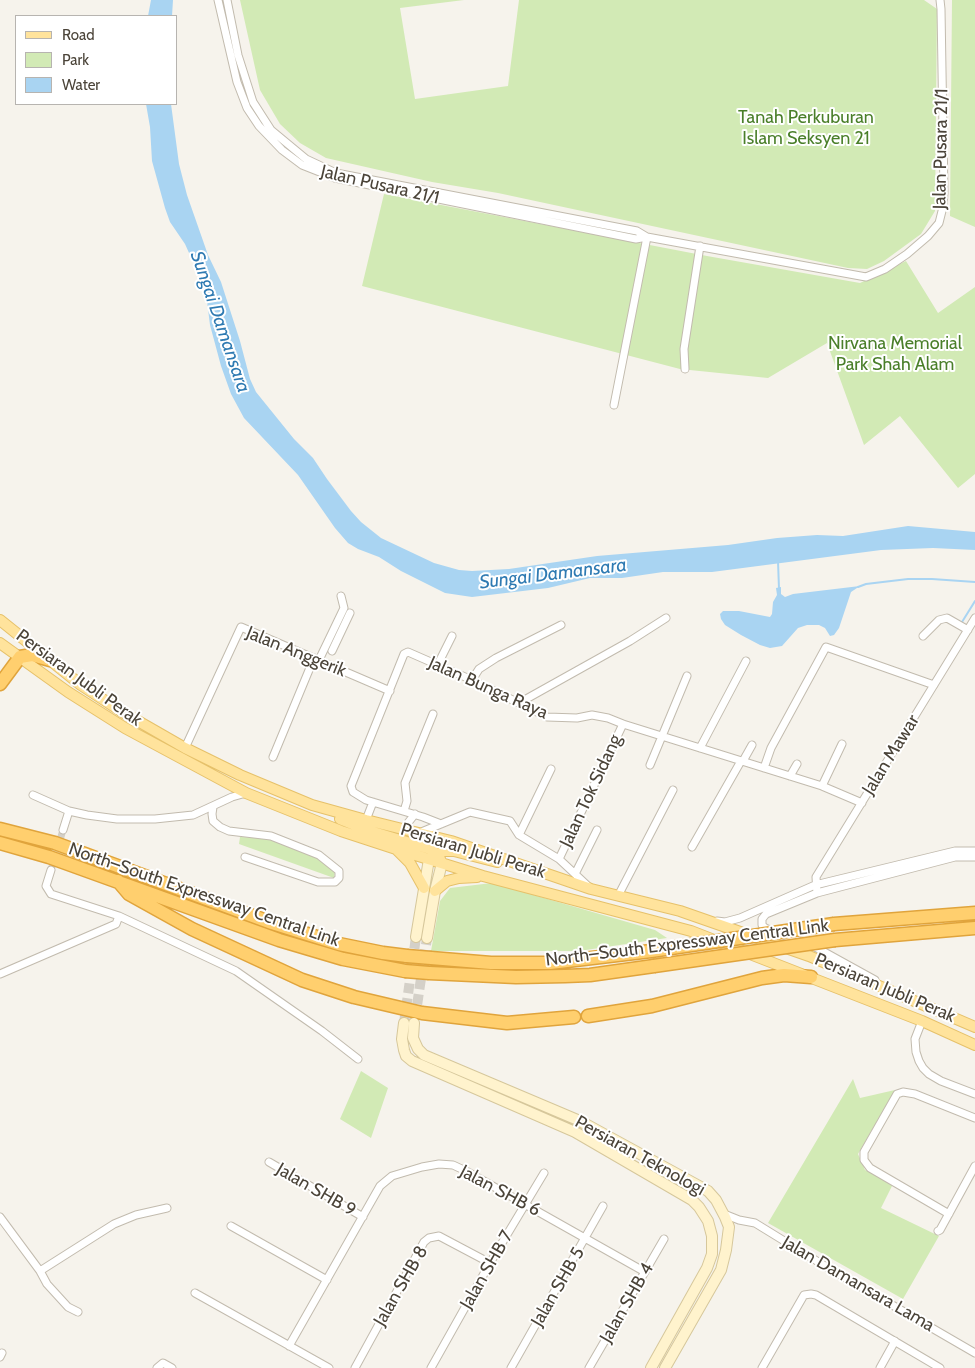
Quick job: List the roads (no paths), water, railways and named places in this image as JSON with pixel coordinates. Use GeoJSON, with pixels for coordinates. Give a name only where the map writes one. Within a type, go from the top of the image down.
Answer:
{"type":"FeatureCollection","features":[{"type":"Feature","properties":{"kind":"highway"},"geometry":{"type":"LineString","coordinates":[[0,684],[20,657],[32,656],[50,660]]}},
{"type":"Feature","properties":{"kind":"highway","name":"North–South Expressway Central Link"},"geometry":{"type":"LineString","coordinates":[[0,828],[55,843],[272,923],[339,944],[407,956],[491,962],[550,963],[651,951],[834,924],[975,913]]}},
{"type":"Feature","properties":{"kind":"highway","name":"North–South Expressway Central Link"},"geometry":{"type":"LineString","coordinates":[[0,843],[49,857],[279,940],[343,959],[429,973],[516,977],[590,975],[835,940],[975,928]]}},
{"type":"Feature","properties":{"kind":"highway"},"geometry":{"type":"LineString","coordinates":[[118,882],[130,894],[226,946],[302,980],[354,997],[422,1013],[507,1022],[574,1017]]}},
{"type":"Feature","properties":{"kind":"highway"},"geometry":{"type":"LineString","coordinates":[[588,1016],[652,1006],[762,978],[784,975],[811,977]]}},
{"type":"Feature","properties":{"kind":"main road","name":"Persiaran Jubli Perak"},"geometry":{"type":"LineString","coordinates":[[0,620],[81,685],[124,713],[185,748],[240,775],[312,805],[451,841],[618,896],[680,911],[809,956],[975,1027]]}},
{"type":"Feature","properties":{"kind":"main road","name":"Persiaran Jubli Perak"},"geometry":{"type":"LineString","coordinates":[[0,643],[68,692],[125,728],[246,793],[341,831],[396,850],[436,859],[484,876],[691,931],[922,1021],[975,1045]]}},
{"type":"Feature","properties":{"kind":"main road"},"geometry":{"type":"LineString","coordinates":[[312,805],[370,831],[430,849],[436,859],[435,891],[427,938]]}},
{"type":"Feature","properties":{"kind":"main road"},"geometry":{"type":"LineString","coordinates":[[396,850],[410,863],[424,888]]}},
{"type":"Feature","properties":{"kind":"main road"},"geometry":{"type":"LineString","coordinates":[[416,937],[424,888],[436,859],[444,851],[454,851],[495,862],[518,862]]}},
{"type":"Feature","properties":{"kind":"main road"},"geometry":{"type":"LineString","coordinates":[[435,891],[447,882],[459,878],[484,876]]}},
{"type":"Feature","properties":{"kind":"main road","name":"Persiaran Teknologi"},"geometry":{"type":"LineString","coordinates":[[651,1368],[707,1268],[712,1254],[712,1236],[708,1221],[700,1207],[692,1200],[575,1132],[412,1061],[406,1056],[402,1039],[409,1023],[413,1038],[424,1055],[580,1122],[708,1191],[716,1200],[724,1214],[728,1227],[726,1250],[721,1270],[665,1368]]}},
{"type":"Feature","properties":{"kind":"street","name":"Jalan Pusara 21/1"},"geometry":{"type":"LineString","coordinates":[[218,0],[237,82],[247,108],[259,126],[282,150],[302,165],[335,178],[636,239],[647,237],[866,277],[893,264],[907,254],[928,236],[939,223],[943,207],[940,0]]}},
{"type":"Feature","properties":{"kind":"street","name":"Jalan Pusara 21/1"},"geometry":{"type":"LineString","coordinates":[[226,0],[238,55],[253,102],[271,130],[306,159],[336,173],[637,231],[647,237]]}},
{"type":"Feature","properties":{"kind":"street"},"geometry":{"type":"LineString","coordinates":[[614,405],[647,237]]}},
{"type":"Feature","properties":{"kind":"street"},"geometry":{"type":"LineString","coordinates":[[685,369],[684,349],[700,246]]}},
{"type":"Feature","properties":{"kind":"street"},"geometry":{"type":"LineString","coordinates":[[332,651],[344,608],[341,596]]}},
{"type":"Feature","properties":{"kind":"street"},"geometry":{"type":"LineString","coordinates":[[273,757],[316,659],[334,639],[350,613]]}},
{"type":"Feature","properties":{"kind":"street"},"geometry":{"type":"LineString","coordinates":[[0,616],[17,634]]}},
{"type":"Feature","properties":{"kind":"street"},"geometry":{"type":"LineString","coordinates":[[519,703],[630,641],[666,618]]}},
{"type":"Feature","properties":{"kind":"street"},"geometry":{"type":"LineString","coordinates":[[923,636],[938,620],[947,618],[968,630]]}},
{"type":"Feature","properties":{"kind":"street","name":"Jalan Mawar"},"geometry":{"type":"LineString","coordinates":[[816,889],[816,878],[975,618]]}},
{"type":"Feature","properties":{"kind":"street"},"geometry":{"type":"LineString","coordinates":[[472,680],[479,669],[496,658],[561,625]]}},
{"type":"Feature","properties":{"kind":"street","name":"Jalan Anggerik"},"geometry":{"type":"LineString","coordinates":[[185,748],[241,628],[390,690]]}},
{"type":"Feature","properties":{"kind":"street"},"geometry":{"type":"LineString","coordinates":[[438,664],[452,636]]}},
{"type":"Feature","properties":{"kind":"street"},"geometry":{"type":"LineString","coordinates":[[764,768],[770,748],[826,647],[934,685]]}},
{"type":"Feature","properties":{"kind":"street","name":"Jalan Bunga Raya"},"geometry":{"type":"LineString","coordinates":[[441,824],[357,796],[351,786],[404,654],[408,652],[438,664],[547,717],[577,718],[592,715],[608,718],[822,786],[862,803]]}},
{"type":"Feature","properties":{"kind":"street"},"geometry":{"type":"LineString","coordinates":[[700,748],[746,661]]}},
{"type":"Feature","properties":{"kind":"street"},"geometry":{"type":"LineString","coordinates":[[650,765],[687,676]]}},
{"type":"Feature","properties":{"kind":"street"},"geometry":{"type":"LineString","coordinates":[[404,811],[407,801],[405,783],[433,714]]}},
{"type":"Feature","properties":{"kind":"street","name":"Jalan Tok Sidang"},"geometry":{"type":"LineString","coordinates":[[558,859],[623,724]]}},
{"type":"Feature","properties":{"kind":"street"},"geometry":{"type":"LineString","coordinates":[[822,786],[842,744]]}},
{"type":"Feature","properties":{"kind":"street"},"geometry":{"type":"LineString","coordinates":[[692,847],[752,745]]}},
{"type":"Feature","properties":{"kind":"street"},"geometry":{"type":"LineString","coordinates":[[790,776],[797,764]]}},
{"type":"Feature","properties":{"kind":"street"},"geometry":{"type":"LineString","coordinates":[[519,835],[551,769]]}},
{"type":"Feature","properties":{"kind":"street"},"geometry":{"type":"LineString","coordinates":[[618,896],[672,790]]}},
{"type":"Feature","properties":{"kind":"street"},"geometry":{"type":"LineString","coordinates":[[33,795],[69,811],[117,819],[154,819],[193,815],[232,797],[246,793]]}},
{"type":"Feature","properties":{"kind":"street"},"geometry":{"type":"LineString","coordinates":[[366,820],[373,802]]}},
{"type":"Feature","properties":{"kind":"street"},"geometry":{"type":"LineString","coordinates":[[213,806],[212,814],[214,821],[220,827],[229,831],[271,836],[319,855],[338,871],[339,878],[335,882],[318,882],[245,857]]}},
{"type":"Feature","properties":{"kind":"street"},"geometry":{"type":"LineString","coordinates":[[63,830],[69,811]]}},
{"type":"Feature","properties":{"kind":"street"},"geometry":{"type":"LineString","coordinates":[[419,833],[470,812],[510,821],[519,835],[558,859],[592,888]]}},
{"type":"Feature","properties":{"kind":"street"},"geometry":{"type":"LineString","coordinates":[[403,829],[415,814]]}},
{"type":"Feature","properties":{"kind":"street"},"geometry":{"type":"LineString","coordinates":[[575,874],[598,830]]}},
{"type":"Feature","properties":{"kind":"street"},"geometry":{"type":"LineString","coordinates":[[704,920],[724,922],[740,918],[816,889],[955,852],[975,851]]}},
{"type":"Feature","properties":{"kind":"street"},"geometry":{"type":"LineString","coordinates":[[902,996],[817,948],[765,928],[762,925],[762,919],[766,914],[816,889],[955,857],[975,857]]}},
{"type":"Feature","properties":{"kind":"street"},"geometry":{"type":"LineString","coordinates":[[51,870],[46,886],[51,894],[119,916],[236,971],[322,1031],[358,1059]]}},
{"type":"Feature","properties":{"kind":"street"},"geometry":{"type":"LineString","coordinates":[[0,974],[116,924],[119,916]]}},
{"type":"Feature","properties":{"kind":"street"},"geometry":{"type":"LineString","coordinates":[[951,1016],[975,1021]]}},
{"type":"Feature","properties":{"kind":"street"},"geometry":{"type":"LineString","coordinates":[[922,1021],[915,1038],[916,1052],[923,1068],[928,1074],[941,1081],[975,1094]]}},
{"type":"Feature","properties":{"kind":"street"},"geometry":{"type":"LineString","coordinates":[[949,1214],[870,1168],[864,1160],[864,1152],[897,1094],[903,1092],[915,1094],[975,1118]]}},
{"type":"Feature","properties":{"kind":"street","name":"Jalan SHB 9"},"geometry":{"type":"LineString","coordinates":[[269,1162],[363,1217]]}},
{"type":"Feature","properties":{"kind":"street","name":"Jalan SHB 6"},"geometry":{"type":"LineString","coordinates":[[289,1346],[380,1186],[392,1176],[439,1164],[453,1166],[466,1171],[526,1203],[645,1272]]}},
{"type":"Feature","properties":{"kind":"street"},"geometry":{"type":"LineString","coordinates":[[938,1231],[975,1166]]}},
{"type":"Feature","properties":{"kind":"street","name":"Jalan SHB 7"},"geometry":{"type":"LineString","coordinates":[[430,1368],[490,1262],[544,1173]]}},
{"type":"Feature","properties":{"kind":"street","name":"Jalan SHB 5"},"geometry":{"type":"LineString","coordinates":[[512,1368],[603,1206]]}},
{"type":"Feature","properties":{"kind":"street"},"geometry":{"type":"LineString","coordinates":[[40,1271],[114,1224],[136,1215],[166,1208]]}},
{"type":"Feature","properties":{"kind":"street","name":"Jalan Damansara Lama"},"geometry":{"type":"LineString","coordinates":[[724,1214],[739,1220],[755,1223],[825,1266],[975,1352]]}},
{"type":"Feature","properties":{"kind":"street"},"geometry":{"type":"LineString","coordinates":[[0,1217],[48,1284],[68,1307],[78,1312]]}},
{"type":"Feature","properties":{"kind":"street"},"geometry":{"type":"LineString","coordinates":[[728,1227],[739,1220]]}},
{"type":"Feature","properties":{"kind":"street"},"geometry":{"type":"LineString","coordinates":[[231,1226],[327,1280]]}},
{"type":"Feature","properties":{"kind":"street","name":"Jalan SHB 8"},"geometry":{"type":"LineString","coordinates":[[355,1368],[424,1242],[429,1238],[434,1235],[439,1236],[490,1262]]}},
{"type":"Feature","properties":{"kind":"street","name":"Jalan SHB 4"},"geometry":{"type":"LineString","coordinates":[[589,1368],[664,1239]]}},
{"type":"Feature","properties":{"kind":"street"},"geometry":{"type":"LineString","coordinates":[[195,1293],[329,1368]]}},
{"type":"Feature","properties":{"kind":"street"},"geometry":{"type":"LineString","coordinates":[[762,1368],[804,1295],[816,1295],[940,1368]]}},
{"type":"Feature","properties":{"kind":"street"},"geometry":{"type":"LineString","coordinates":[[880,1368],[895,1342]]}},
{"type":"Feature","properties":{"kind":"street"},"geometry":{"type":"LineString","coordinates":[[157,1368],[162,1363],[172,1368]]}},
{"type":"Feature","properties":{"kind":"water"},"geometry":{"type":"Polygon","coordinates":[[[151,0],[173,0],[172,15],[148,15],[151,0]]]}},
{"type":"Feature","properties":{"kind":"water","name":"Sungai Damansara"},"geometry":{"type":"Polygon","coordinates":[[[146,105],[171,105],[179,164],[187,195],[208,255],[221,282],[250,379],[256,392],[294,439],[313,458],[351,511],[381,538],[434,563],[459,570],[472,571],[509,569],[597,556],[728,545],[777,538],[817,535],[843,536],[908,526],[975,532],[975,550],[933,548],[881,550],[712,572],[663,572],[622,578],[590,578],[548,588],[472,597],[445,593],[401,571],[379,557],[358,549],[348,543],[335,528],[298,475],[244,418],[231,394],[210,325],[207,301],[194,264],[185,244],[170,222],[165,208],[152,161],[150,127],[146,105]]]}},
{"type":"Feature","properties":{"kind":"water"},"geometry":{"type":"Polygon","coordinates":[[[860,586],[851,592],[839,628],[834,635],[830,636],[825,628],[819,625],[807,625],[798,628],[782,646],[770,648],[741,635],[725,625],[721,619],[720,614],[723,611],[739,611],[770,617],[773,602],[777,595],[776,588],[781,587],[781,594],[785,597],[793,594],[860,586]]]}},
{"type":"Feature","properties":{"kind":"waterway"},"geometry":{"type":"LineString","coordinates":[[778,561],[779,589]]}},
{"type":"Feature","properties":{"kind":"waterway"},"geometry":{"type":"LineString","coordinates":[[858,587],[866,584],[908,579],[975,582]]}},
{"type":"Feature","properties":{"kind":"waterway"},"geometry":{"type":"LineString","coordinates":[[962,622],[975,601]]}},
{"type":"Feature","properties":{"kind":"tunnel"},"geometry":{"type":"LineString","coordinates":[[51,870],[63,830]]}},
{"type":"Feature","properties":{"kind":"tunnel"},"geometry":{"type":"LineString","coordinates":[[404,1023],[416,937]]}},
{"type":"Feature","properties":{"kind":"tunnel"},"geometry":{"type":"LineString","coordinates":[[415,1019],[427,938]]}},
{"type":"Feature","properties":{"kind":"park label","name":"Tanah Perkuburan Islam Seksyen 21"},"geometry":{"type":"Point","coordinates":[806,128]}},
{"type":"Feature","properties":{"kind":"park label","name":"Nirvana Memorial Park Shah Alam"},"geometry":{"type":"Point","coordinates":[895,354]}}]}
